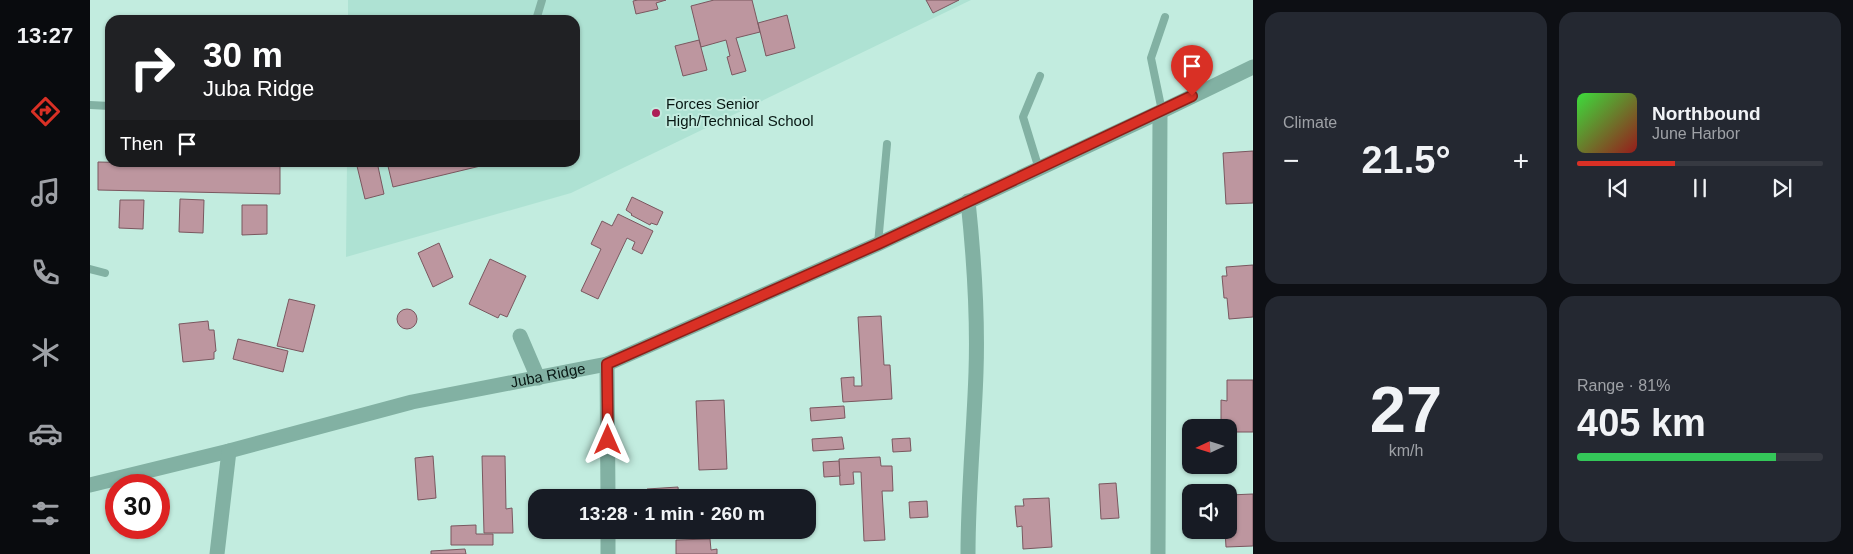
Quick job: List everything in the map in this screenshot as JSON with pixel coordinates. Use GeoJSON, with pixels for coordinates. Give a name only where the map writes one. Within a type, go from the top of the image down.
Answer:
{"type":"FeatureCollection","features":[{"type":"Feature","properties":{"kind":"street","name":"Juba Ridge"},"geometry":{"type":"LineString","coordinates":[[90,485],[229,451],[412,402],[607,364],[878,244],[1253,67]]}},
{"type":"Feature","properties":{"kind":"street"},"geometry":{"type":"LineString","coordinates":[[1158,554],[1161,112]]}},
{"type":"Feature","properties":{"kind":"street"},"geometry":{"type":"LineString","coordinates":[[968,201],[976,280],[976,371],[968,510],[968,554]]}},
{"type":"Feature","properties":{"kind":"street"},"geometry":{"type":"LineString","coordinates":[[520,336],[538,378]]}},
{"type":"Feature","properties":{"kind":"street"},"geometry":{"type":"LineString","coordinates":[[607,364],[608,489]]}},
{"type":"Feature","properties":{"kind":"street"},"geometry":{"type":"LineString","coordinates":[[217,554],[229,451]]}},
{"type":"Feature","properties":{"kind":"street"},"geometry":{"type":"LineString","coordinates":[[608,539],[608,554]]}},
{"type":"Feature","properties":{"kind":"lane"},"geometry":{"type":"LineString","coordinates":[[538,15],[542,0]]}},
{"type":"Feature","properties":{"kind":"lane"},"geometry":{"type":"LineString","coordinates":[[1161,112],[1151,58],[1165,17]]}},
{"type":"Feature","properties":{"kind":"lane"},"geometry":{"type":"LineString","coordinates":[[1039,169],[1023,117],[1040,76]]}},
{"type":"Feature","properties":{"kind":"lane"},"geometry":{"type":"LineString","coordinates":[[90,105],[105,106]]}},
{"type":"Feature","properties":{"kind":"lane"},"geometry":{"type":"LineString","coordinates":[[878,244],[887,144]]}},
{"type":"Feature","properties":{"kind":"lane"},"geometry":{"type":"LineString","coordinates":[[90,269],[105,273]]}},
{"type":"Feature","properties":{"kind":"shaded area","name":"Forces Senior High/Technical School"},"geometry":{"type":"Polygon","coordinates":[[[348,0],[971,0],[571,193],[346,257],[347,167],[580,167],[580,15],[348,15],[348,0]]]}},
{"type":"Feature","properties":{"kind":"building"},"geometry":{"type":"Polygon","coordinates":[[[666,0],[656,3],[658,9],[636,14],[633,1],[666,0]]]}},
{"type":"Feature","properties":{"kind":"building"},"geometry":{"type":"Polygon","coordinates":[[[714,0],[752,0],[760,32],[736,38],[746,71],[732,75],[727,57],[730,56],[726,40],[701,47],[691,6],[714,0]]]}},
{"type":"Feature","properties":{"kind":"building"},"geometry":{"type":"Polygon","coordinates":[[[926,0],[959,0],[933,13],[926,0]]]}},
{"type":"Feature","properties":{"kind":"building"},"geometry":{"type":"Polygon","coordinates":[[[787,15],[795,48],[766,56],[758,23],[787,15]]]}},
{"type":"Feature","properties":{"kind":"building"},"geometry":{"type":"Polygon","coordinates":[[[699,40],[707,70],[683,76],[675,46],[699,40]]]}},
{"type":"Feature","properties":{"kind":"building"},"geometry":{"type":"Polygon","coordinates":[[[1253,151],[1253,203],[1226,204],[1223,153],[1253,151]]]}},
{"type":"Feature","properties":{"kind":"building"},"geometry":{"type":"Polygon","coordinates":[[[98,162],[105,162],[105,167],[280,167],[280,194],[98,190],[98,162]]]}},
{"type":"Feature","properties":{"kind":"building"},"geometry":{"type":"Polygon","coordinates":[[[357,167],[378,167],[384,194],[365,199],[357,167]]]}},
{"type":"Feature","properties":{"kind":"building"},"geometry":{"type":"Polygon","coordinates":[[[388,167],[476,167],[393,187],[388,167]]]}},
{"type":"Feature","properties":{"kind":"building"},"geometry":{"type":"Polygon","coordinates":[[[632,197],[663,212],[657,225],[651,223],[650,225],[631,215],[626,210],[632,197]]]}},
{"type":"Feature","properties":{"kind":"building"},"geometry":{"type":"Polygon","coordinates":[[[180,199],[204,200],[203,233],[179,232],[180,199]]]}},
{"type":"Feature","properties":{"kind":"building"},"geometry":{"type":"Polygon","coordinates":[[[120,200],[144,200],[143,229],[119,228],[120,200]]]}},
{"type":"Feature","properties":{"kind":"building"},"geometry":{"type":"Polygon","coordinates":[[[242,205],[267,205],[267,234],[242,235],[242,205]]]}},
{"type":"Feature","properties":{"kind":"building"},"geometry":{"type":"Polygon","coordinates":[[[618,214],[653,231],[642,254],[632,249],[635,242],[627,238],[598,299],[581,291],[601,249],[591,244],[602,221],[612,226],[618,214]]]}},
{"type":"Feature","properties":{"kind":"building"},"geometry":{"type":"Polygon","coordinates":[[[439,243],[453,277],[433,287],[418,253],[439,243]]]}},
{"type":"Feature","properties":{"kind":"building"},"geometry":{"type":"Polygon","coordinates":[[[490,259],[526,276],[507,317],[500,314],[498,318],[469,304],[490,259]]]}},
{"type":"Feature","properties":{"kind":"building"},"geometry":{"type":"Polygon","coordinates":[[[1253,265],[1253,317],[1229,319],[1227,298],[1224,298],[1222,276],[1227,276],[1226,267],[1253,265]]]}},
{"type":"Feature","properties":{"kind":"building"},"geometry":{"type":"Polygon","coordinates":[[[289,299],[315,305],[303,352],[277,346],[289,299]]]}},
{"type":"Feature","properties":{"kind":"building"},"geometry":{"type":"Polygon","coordinates":[[[407,309],[414,312],[417,319],[414,326],[407,329],[400,326],[397,319],[400,312],[407,309]]]}},
{"type":"Feature","properties":{"kind":"building"},"geometry":{"type":"Polygon","coordinates":[[[881,316],[884,365],[890,365],[892,399],[843,402],[841,378],[854,377],[854,386],[862,386],[858,317],[881,316]]]}},
{"type":"Feature","properties":{"kind":"building"},"geometry":{"type":"Polygon","coordinates":[[[208,321],[209,330],[214,330],[216,351],[214,352],[214,359],[183,362],[179,324],[208,321]]]}},
{"type":"Feature","properties":{"kind":"building"},"geometry":{"type":"Polygon","coordinates":[[[238,339],[288,351],[283,372],[233,359],[238,339]]]}},
{"type":"Feature","properties":{"kind":"building"},"geometry":{"type":"Polygon","coordinates":[[[1227,380],[1253,380],[1253,432],[1238,432],[1238,419],[1221,419],[1221,400],[1227,401],[1227,380]]]}},
{"type":"Feature","properties":{"kind":"building"},"geometry":{"type":"Polygon","coordinates":[[[724,400],[727,469],[699,470],[696,401],[724,400]]]}},
{"type":"Feature","properties":{"kind":"building"},"geometry":{"type":"Polygon","coordinates":[[[844,406],[845,418],[811,421],[810,408],[844,406]]]}},
{"type":"Feature","properties":{"kind":"building"},"geometry":{"type":"Polygon","coordinates":[[[842,437],[844,449],[813,451],[812,439],[842,437]]]}},
{"type":"Feature","properties":{"kind":"building"},"geometry":{"type":"Polygon","coordinates":[[[910,438],[911,451],[893,452],[892,439],[910,438]]]}},
{"type":"Feature","properties":{"kind":"building"},"geometry":{"type":"Polygon","coordinates":[[[433,456],[436,498],[418,500],[415,458],[433,456]]]}},
{"type":"Feature","properties":{"kind":"building"},"geometry":{"type":"Polygon","coordinates":[[[482,456],[505,456],[506,509],[512,508],[513,533],[484,533],[482,456]]]}},
{"type":"Feature","properties":{"kind":"building"},"geometry":{"type":"Polygon","coordinates":[[[880,457],[881,466],[892,466],[893,491],[882,491],[885,540],[864,541],[861,472],[853,472],[854,484],[840,485],[839,459],[880,457]]]}},
{"type":"Feature","properties":{"kind":"building"},"geometry":{"type":"Polygon","coordinates":[[[839,461],[840,476],[824,477],[823,462],[839,461]]]}},
{"type":"Feature","properties":{"kind":"building"},"geometry":{"type":"Polygon","coordinates":[[[1116,483],[1119,518],[1101,519],[1099,484],[1116,483]]]}},
{"type":"Feature","properties":{"kind":"building"},"geometry":{"type":"Polygon","coordinates":[[[678,487],[678,489],[647,489],[678,487]]]}},
{"type":"Feature","properties":{"kind":"building"},"geometry":{"type":"Polygon","coordinates":[[[1253,494],[1253,546],[1226,547],[1226,539],[1237,539],[1237,495],[1253,494]]]}},
{"type":"Feature","properties":{"kind":"building"},"geometry":{"type":"Polygon","coordinates":[[[1049,498],[1052,547],[1023,549],[1022,526],[1017,527],[1015,506],[1024,506],[1023,499],[1049,498]]]}},
{"type":"Feature","properties":{"kind":"building"},"geometry":{"type":"Polygon","coordinates":[[[927,501],[928,517],[910,518],[909,502],[927,501]]]}},
{"type":"Feature","properties":{"kind":"building"},"geometry":{"type":"Polygon","coordinates":[[[476,525],[476,534],[493,534],[493,545],[451,545],[451,526],[476,525]]]}},
{"type":"Feature","properties":{"kind":"building"},"geometry":{"type":"Polygon","coordinates":[[[710,539],[711,550],[717,549],[717,554],[676,554],[676,540],[710,539]]]}},
{"type":"Feature","properties":{"kind":"building"},"geometry":{"type":"Polygon","coordinates":[[[465,549],[466,554],[431,554],[431,551],[465,549]]]}},
{"type":"Feature","properties":{"kind":"place","name":"Forces Senior High/Technical School"},"geometry":{"type":"Point","coordinates":[656,113]}},
{"type":"Feature","properties":{"kind":"route"},"geometry":{"type":"LineString","coordinates":[[608,440],[607,364],[878,244],[1192,96]]}}]}
